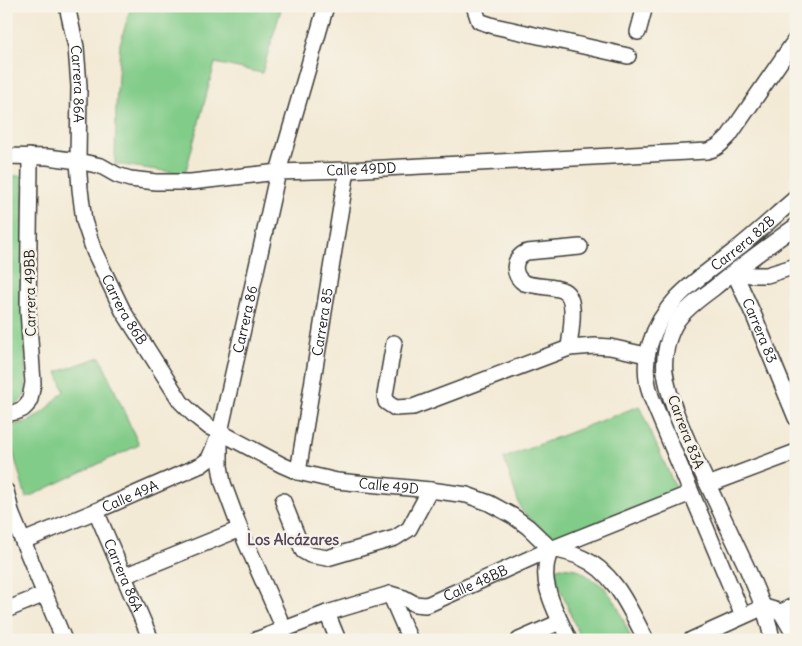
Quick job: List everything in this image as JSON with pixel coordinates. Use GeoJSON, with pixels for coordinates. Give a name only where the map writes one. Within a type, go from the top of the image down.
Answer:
{"type":"FeatureCollection","features":[{"type":"Feature","properties":{"kind":"street","name":"Carrera 86A"},"geometry":{"type":"LineString","coordinates":[[68,6],[76,47],[79,86],[78,161]]}},
{"type":"Feature","properties":{"kind":"street","name":"Carrera 86"},"geometry":{"type":"LineString","coordinates":[[284,629],[240,529],[222,478],[220,432],[278,172],[326,6]]}},
{"type":"Feature","properties":{"kind":"street"},"geometry":{"type":"LineString","coordinates":[[475,6],[474,10],[478,21],[628,56]]}},
{"type":"Feature","properties":{"kind":"street"},"geometry":{"type":"LineString","coordinates":[[638,32],[645,6]]}},
{"type":"Feature","properties":{"kind":"street","name":"Calle 49DD"},"geometry":{"type":"LineString","coordinates":[[6,156],[29,156],[78,161],[101,166],[117,175],[130,179],[156,182],[191,182],[278,172],[698,153],[713,150],[720,146],[729,136],[796,39]]}},
{"type":"Feature","properties":{"kind":"street","name":"Carrera 49BB"},"geometry":{"type":"LineString","coordinates":[[6,414],[23,409],[27,405],[30,400],[33,383],[28,310],[29,156]]}},
{"type":"Feature","properties":{"kind":"street","name":"Carrera 86B"},"geometry":{"type":"LineString","coordinates":[[78,161],[84,221],[101,266],[123,311],[181,402],[204,423],[220,432]]}},
{"type":"Feature","properties":{"kind":"street","name":"Carrera 85"},"geometry":{"type":"LineString","coordinates":[[298,472],[347,170]]}},
{"type":"Feature","properties":{"kind":"street","name":"Carrera 82B"},"geometry":{"type":"LineString","coordinates":[[689,286],[740,246],[796,198]]}},
{"type":"Feature","properties":{"kind":"street","name":"Carrera 82B"},"geometry":{"type":"LineString","coordinates":[[734,272],[796,226]]}},
{"type":"Feature","properties":{"kind":"street"},"geometry":{"type":"LineString","coordinates":[[569,348],[572,310],[570,297],[567,292],[561,289],[524,283],[520,280],[515,267],[517,259],[523,253],[580,247]]}},
{"type":"Feature","properties":{"kind":"street"},"geometry":{"type":"LineString","coordinates":[[734,272],[750,275],[767,275],[796,266]]}},
{"type":"Feature","properties":{"kind":"street","name":"Carrera 83A"},"geometry":{"type":"LineString","coordinates":[[734,272],[700,298],[677,321],[666,351],[665,370],[679,420],[764,607],[772,640]]}},
{"type":"Feature","properties":{"kind":"street","name":"Carrera 83"},"geometry":{"type":"LineString","coordinates":[[734,272],[796,418]]}},
{"type":"Feature","properties":{"kind":"street","name":"Carrera 83A"},"geometry":{"type":"LineString","coordinates":[[689,286],[672,302],[654,330],[646,355],[647,386],[743,616]]}},
{"type":"Feature","properties":{"kind":"street"},"geometry":{"type":"LineString","coordinates":[[394,343],[385,396],[386,402],[395,408],[413,407],[569,348],[595,346],[646,355]]}},
{"type":"Feature","properties":{"kind":"street","name":"Calle 49D"},"geometry":{"type":"LineString","coordinates":[[220,432],[266,458],[298,472],[337,481],[430,490],[467,496],[489,503],[513,516],[528,527],[551,549]]}},
{"type":"Feature","properties":{"kind":"street","name":"Calle 49A"},"geometry":{"type":"LineString","coordinates":[[23,541],[206,462],[212,454],[220,432]]}},
{"type":"Feature","properties":{"kind":"street"},"geometry":{"type":"LineString","coordinates":[[708,485],[796,452]]}},
{"type":"Feature","properties":{"kind":"street"},"geometry":{"type":"LineString","coordinates":[[283,501],[303,551],[310,555],[327,558],[395,538],[410,529],[430,490]]}},
{"type":"Feature","properties":{"kind":"street"},"geometry":{"type":"LineString","coordinates":[[6,491],[9,516],[23,541],[64,640]]}},
{"type":"Feature","properties":{"kind":"street","name":"Calle 48BB"},"geometry":{"type":"LineString","coordinates":[[390,594],[415,604],[429,604],[551,549],[692,493]]}},
{"type":"Feature","properties":{"kind":"street","name":"Carrera 86A"},"geometry":{"type":"LineString","coordinates":[[96,511],[151,640]]}},
{"type":"Feature","properties":{"kind":"street"},"geometry":{"type":"LineString","coordinates":[[124,576],[240,529]]}},
{"type":"Feature","properties":{"kind":"street"},"geometry":{"type":"LineString","coordinates":[[569,640],[549,592],[546,576],[551,549],[583,558],[604,573],[622,597],[646,640]]}},
{"type":"Feature","properties":{"kind":"street"},"geometry":{"type":"LineString","coordinates":[[6,610],[45,594]]}},
{"type":"Feature","properties":{"kind":"street"},"geometry":{"type":"LineString","coordinates":[[257,640],[327,614],[390,594],[410,640]]}},
{"type":"Feature","properties":{"kind":"street"},"geometry":{"type":"LineString","coordinates":[[691,640],[764,607],[781,612],[796,605]]}},
{"type":"Feature","properties":{"kind":"street"},"geometry":{"type":"LineString","coordinates":[[781,612],[796,638]]}},
{"type":"Feature","properties":{"kind":"street"},"geometry":{"type":"LineString","coordinates":[[327,614],[338,640]]}},
{"type":"Feature","properties":{"kind":"street"},"geometry":{"type":"LineString","coordinates":[[519,640],[560,622]]}},
{"type":"Feature","properties":{"kind":"green space"},"geometry":{"type":"Polygon","coordinates":[[[131,6],[282,6],[262,73],[215,63],[185,174],[115,164],[120,44],[131,6]]]}},
{"type":"Feature","properties":{"kind":"green space"},"geometry":{"type":"Polygon","coordinates":[[[6,176],[23,176],[26,393],[19,403],[8,406],[6,405],[6,176]]]}},
{"type":"Feature","properties":{"kind":"green space"},"geometry":{"type":"Polygon","coordinates":[[[100,357],[139,445],[26,498],[6,427],[30,421],[47,409],[64,391],[57,372],[100,357]]]}},
{"type":"Feature","properties":{"kind":"green space"},"geometry":{"type":"Polygon","coordinates":[[[639,406],[677,491],[553,540],[521,510],[504,458],[639,406]]]}},
{"type":"Feature","properties":{"kind":"green space"},"geometry":{"type":"Polygon","coordinates":[[[561,567],[577,569],[604,587],[616,603],[632,640],[581,640],[558,583],[555,569],[561,567]]]}},
{"type":"Feature","properties":{"kind":"district","name":"Los Alcázares"},"geometry":{"type":"Point","coordinates":[293,540]}}]}
